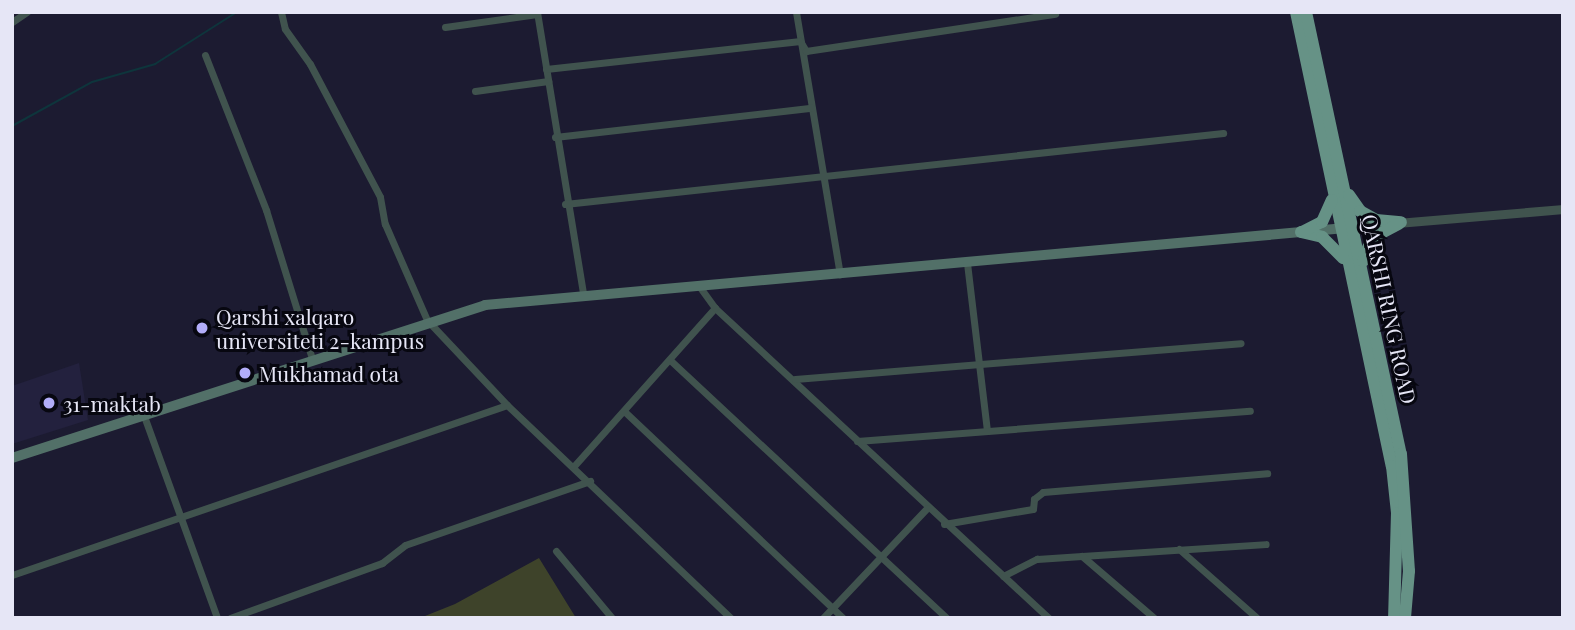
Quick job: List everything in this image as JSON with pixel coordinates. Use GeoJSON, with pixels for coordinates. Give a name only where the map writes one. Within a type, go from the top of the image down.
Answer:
{"type":"FeatureCollection","features":[{"type":"Feature","properties":{"kind":"highway","name":"QARSHI RING ROAD"},"geometry":{"type":"LineString","coordinates":[[1296,12],[1339,186]]}},
{"type":"Feature","properties":{"kind":"highway","name":"QARSHI RING ROAD"},"geometry":{"type":"LineString","coordinates":[[1307,12],[1347,228],[1350,278],[1392,466],[1397,513],[1394,618]]}},
{"type":"Feature","properties":{"kind":"highway"},"geometry":{"type":"LineString","coordinates":[[1301,232],[1328,214],[1339,186],[1360,211],[1376,220],[1401,222]]}},
{"type":"Feature","properties":{"kind":"highway"},"geometry":{"type":"LineString","coordinates":[[1362,268],[1372,238],[1401,222]]}},
{"type":"Feature","properties":{"kind":"highway","name":"QARSHI RING ROAD"},"geometry":{"type":"LineString","coordinates":[[1347,228],[1362,268],[1401,454],[1409,571],[1405,618]]}},
{"type":"Feature","properties":{"kind":"highway"},"geometry":{"type":"LineString","coordinates":[[1301,232],[1335,246],[1350,278]]}},
{"type":"Feature","properties":{"kind":"main road"},"geometry":{"type":"LineString","coordinates":[[12,458],[427,320],[485,305],[583,294],[967,263],[1347,228]]}},
{"type":"Feature","properties":{"kind":"street"},"geometry":{"type":"LineString","coordinates":[[12,22],[27,12]]}},
{"type":"Feature","properties":{"kind":"street"},"geometry":{"type":"LineString","coordinates":[[281,12],[285,29],[310,64],[380,197],[385,224],[427,320],[507,405],[590,481],[730,617]]}},
{"type":"Feature","properties":{"kind":"street"},"geometry":{"type":"LineString","coordinates":[[796,12],[839,274]]}},
{"type":"Feature","properties":{"kind":"street"},"geometry":{"type":"LineString","coordinates":[[445,27],[537,13],[565,204],[583,294]]}},
{"type":"Feature","properties":{"kind":"street"},"geometry":{"type":"LineString","coordinates":[[800,41],[806,51],[1055,14]]}},
{"type":"Feature","properties":{"kind":"street"},"geometry":{"type":"LineString","coordinates":[[546,69],[800,41]]}},
{"type":"Feature","properties":{"kind":"street"},"geometry":{"type":"LineString","coordinates":[[205,55],[266,211],[312,359]]}},
{"type":"Feature","properties":{"kind":"street"},"geometry":{"type":"LineString","coordinates":[[475,92],[548,81]]}},
{"type":"Feature","properties":{"kind":"street"},"geometry":{"type":"LineString","coordinates":[[555,137],[811,108]]}},
{"type":"Feature","properties":{"kind":"street"},"geometry":{"type":"LineString","coordinates":[[565,204],[1223,133]]}},
{"type":"Feature","properties":{"kind":"street"},"geometry":{"type":"LineString","coordinates":[[1347,228],[1563,209]]}},
{"type":"Feature","properties":{"kind":"street"},"geometry":{"type":"LineString","coordinates":[[967,263],[987,431]]}},
{"type":"Feature","properties":{"kind":"street"},"geometry":{"type":"LineString","coordinates":[[698,285],[715,308],[795,379],[927,509],[1049,618]]}},
{"type":"Feature","properties":{"kind":"street"},"geometry":{"type":"LineString","coordinates":[[574,466],[715,308]]}},
{"type":"Feature","properties":{"kind":"street"},"geometry":{"type":"LineString","coordinates":[[795,379],[978,362],[1241,343]]}},
{"type":"Feature","properties":{"kind":"street"},"geometry":{"type":"LineString","coordinates":[[670,360],[881,561],[947,618]]}},
{"type":"Feature","properties":{"kind":"street"},"geometry":{"type":"LineString","coordinates":[[12,575],[507,405]]}},
{"type":"Feature","properties":{"kind":"street"},"geometry":{"type":"LineString","coordinates":[[624,411],[843,618]]}},
{"type":"Feature","properties":{"kind":"street"},"geometry":{"type":"LineString","coordinates":[[856,441],[1250,411]]}},
{"type":"Feature","properties":{"kind":"street"},"geometry":{"type":"LineString","coordinates":[[144,416],[217,618]]}},
{"type":"Feature","properties":{"kind":"street"},"geometry":{"type":"LineString","coordinates":[[944,524],[1033,509],[1034,499],[1043,492],[1267,473]]}},
{"type":"Feature","properties":{"kind":"street"},"geometry":{"type":"LineString","coordinates":[[230,618],[382,563],[405,545],[590,481]]}},
{"type":"Feature","properties":{"kind":"street"},"geometry":{"type":"LineString","coordinates":[[823,618],[881,561],[927,509]]}},
{"type":"Feature","properties":{"kind":"street"},"geometry":{"type":"LineString","coordinates":[[1003,576],[1037,559],[1266,544]]}},
{"type":"Feature","properties":{"kind":"street"},"geometry":{"type":"LineString","coordinates":[[1179,549],[1257,618]]}},
{"type":"Feature","properties":{"kind":"street"},"geometry":{"type":"LineString","coordinates":[[556,551],[612,618]]}},
{"type":"Feature","properties":{"kind":"street"},"geometry":{"type":"LineString","coordinates":[[1082,556],[1154,618]]}},
{"type":"Feature","properties":{"kind":"shaded area","name":"31-maktab"},"geometry":{"type":"Polygon","coordinates":[[[79,363],[88,420],[12,444],[12,386],[79,363]]]}},
{"type":"Feature","properties":{"kind":"green space"},"geometry":{"type":"Polygon","coordinates":[[[539,558],[576,618],[420,618],[455,604],[539,558]]]}},
{"type":"Feature","properties":{"kind":"waterway"},"geometry":{"type":"LineString","coordinates":[[12,126],[92,82],[155,64],[237,12]]}},
{"type":"Feature","properties":{"kind":"place","name":"Qarshi xalqaro universiteti 2-kampus"},"geometry":{"type":"Point","coordinates":[202,328]}},
{"type":"Feature","properties":{"kind":"place","name":"Mukhamad ota"},"geometry":{"type":"Point","coordinates":[245,373]}},
{"type":"Feature","properties":{"kind":"place","name":"31-maktab"},"geometry":{"type":"Point","coordinates":[49,403]}}]}
